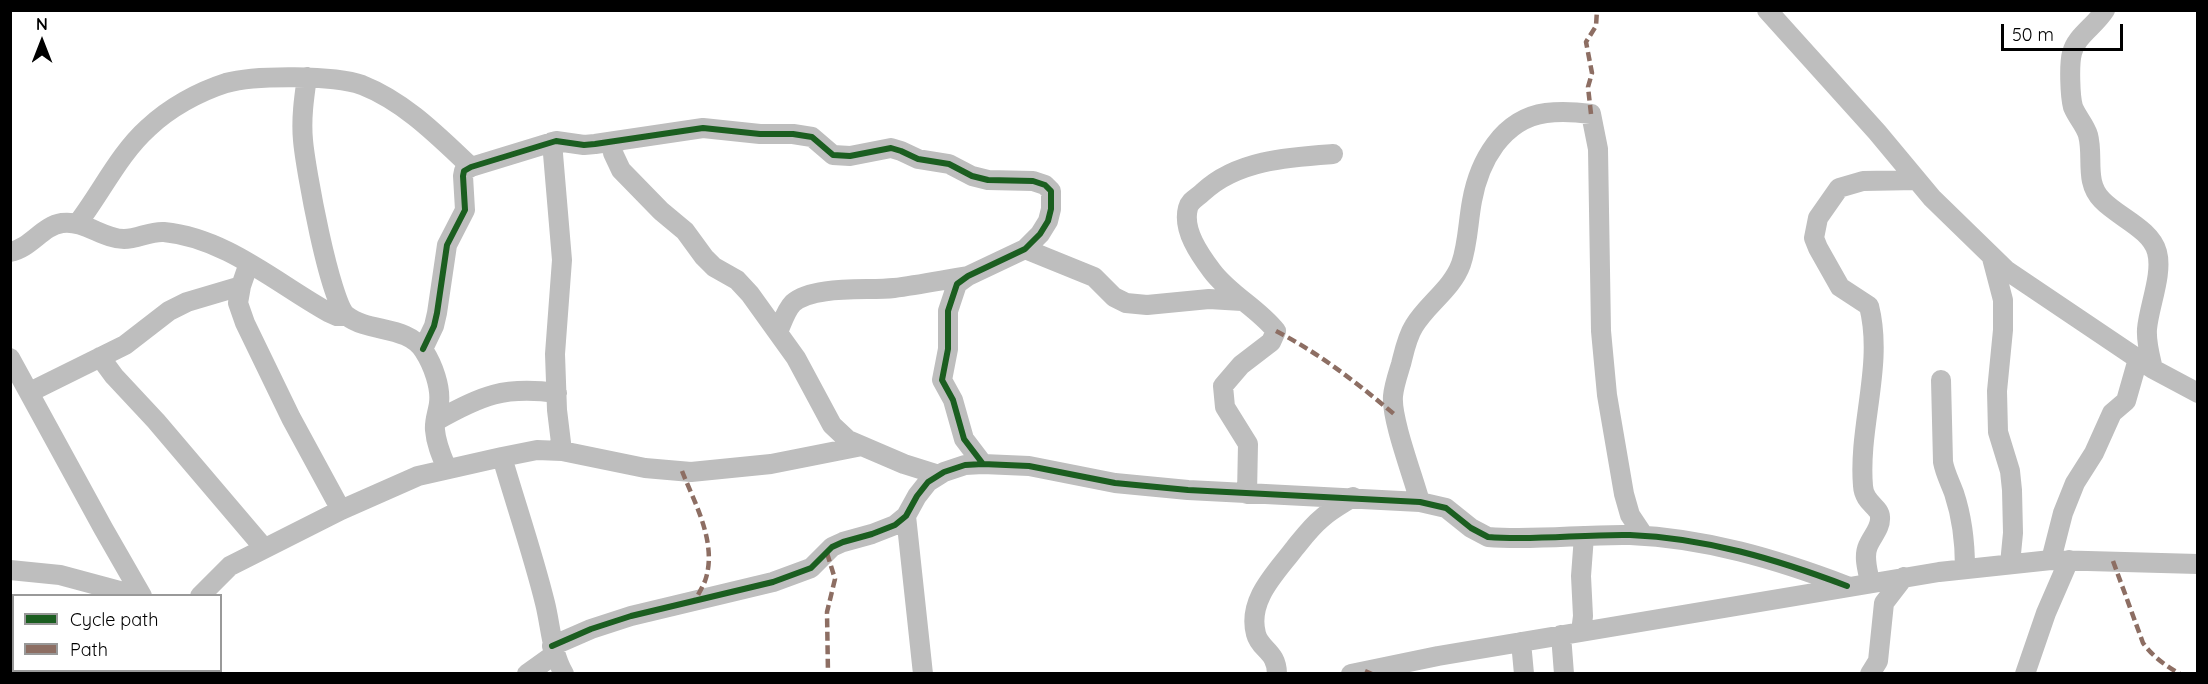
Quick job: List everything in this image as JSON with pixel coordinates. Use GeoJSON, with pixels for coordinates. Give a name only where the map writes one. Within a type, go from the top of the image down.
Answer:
{"type":"FeatureCollection","features":[{"type":"Feature","properties":{"kind":"street"},"geometry":{"type":"LineString","coordinates":[[1767,10],[1932,198],[1992,257],[2016,277],[2145,364],[2198,393]]}},
{"type":"Feature","properties":{"kind":"street"},"geometry":{"type":"LineString","coordinates":[[2025,674],[2046,613],[2060,560],[2063,513],[2075,483],[2094,453],[2112,413],[2126,401],[2145,364],[2147,330],[2158,267],[2158,253],[2154,244],[2141,231],[2116,213],[2094,189],[2089,170],[2088,136],[2072,100],[2072,54],[2076,41],[2097,22],[2105,10]]}},
{"type":"Feature","properties":{"kind":"street"},"geometry":{"type":"LineString","coordinates":[[307,77],[303,99],[303,142],[329,274],[341,311],[361,323],[406,336],[423,349],[438,388],[440,401],[436,421],[436,440],[447,469]]}},
{"type":"Feature","properties":{"kind":"street"},"geometry":{"type":"LineString","coordinates":[[78,224],[122,160],[146,130],[169,110],[227,83],[307,77],[360,85],[394,102],[430,129],[471,167]]}},
{"type":"Feature","properties":{"kind":"street"},"geometry":{"type":"LineString","coordinates":[[1420,501],[1394,414],[1393,396],[1413,327],[1456,275],[1461,265],[1472,200],[1484,162],[1489,151],[1502,136],[1515,124],[1529,117],[1545,113],[1591,114],[1598,149],[1602,331],[1607,396],[1624,494],[1630,515],[1644,536]]}},
{"type":"Feature","properties":{"kind":"street"},"geometry":{"type":"LineString","coordinates":[[423,349],[434,326],[447,245],[464,215],[462,176],[464,171],[471,167],[552,142],[566,141],[584,145],[703,128],[812,137],[833,154],[850,156],[891,148],[901,150],[918,159],[949,164],[972,177],[988,180],[1034,181],[1045,185],[1051,191],[1052,209],[1040,234],[1025,249],[968,276],[957,284],[948,311],[948,349],[942,380],[953,400],[964,439],[983,464]]}},
{"type":"Feature","properties":{"kind":"street"},"geometry":{"type":"LineString","coordinates":[[552,142],[562,260],[555,354],[562,452]]}},
{"type":"Feature","properties":{"kind":"street"},"geometry":{"type":"LineString","coordinates":[[614,142],[614,153],[621,170],[661,211],[685,231],[704,257],[743,285],[778,332],[814,390],[832,425],[848,440],[904,464],[939,475]]}},
{"type":"Feature","properties":{"kind":"street"},"geometry":{"type":"LineString","coordinates":[[1247,494],[1248,444],[1225,407],[1222,386],[1241,365],[1271,342],[1276,331],[1260,314],[1222,284],[1211,270],[1190,235],[1187,210],[1192,201],[1221,177],[1291,157],[1334,154]]}},
{"type":"Feature","properties":{"kind":"street"},"geometry":{"type":"LineString","coordinates":[[1870,582],[1866,553],[1881,516],[1865,496],[1863,486],[1864,437],[1873,357],[1873,320],[1869,306],[1840,286],[1818,248],[1814,238],[1815,228],[1818,218],[1839,188],[1863,181],[1917,180]]}},
{"type":"Feature","properties":{"kind":"street"},"geometry":{"type":"LineString","coordinates":[[10,252],[27,246],[54,225],[78,224],[124,239],[152,232],[179,234],[210,244],[249,263],[328,312],[337,316],[346,316]]}},
{"type":"Feature","properties":{"kind":"street"},"geometry":{"type":"LineString","coordinates":[[1025,249],[1094,277],[1114,297],[1126,303],[1147,305],[1209,299],[1242,301]]}},
{"type":"Feature","properties":{"kind":"street"},"geometry":{"type":"LineString","coordinates":[[1992,257],[2003,300],[2003,330],[1997,391],[1998,432],[2010,471],[2012,490],[2014,522],[2010,564]]}},
{"type":"Feature","properties":{"kind":"street"},"geometry":{"type":"LineString","coordinates":[[249,263],[238,303],[245,323],[291,418],[341,510]]}},
{"type":"Feature","properties":{"kind":"street"},"geometry":{"type":"LineString","coordinates":[[778,332],[794,303],[807,296],[834,291],[895,288],[968,276]]}},
{"type":"Feature","properties":{"kind":"street"},"geometry":{"type":"LineString","coordinates":[[30,392],[125,345],[169,311],[187,302],[241,286]]}},
{"type":"Feature","properties":{"kind":"street"},"geometry":{"type":"LineString","coordinates":[[100,357],[264,548]]}},
{"type":"Feature","properties":{"kind":"street"},"geometry":{"type":"LineString","coordinates":[[10,358],[139,594]]}},
{"type":"Feature","properties":{"kind":"street"},"geometry":{"type":"LineString","coordinates":[[1941,381],[1944,471],[1954,494],[1962,527],[1965,568]]}},
{"type":"Feature","properties":{"kind":"street"},"geometry":{"type":"LineString","coordinates":[[436,421],[471,401],[498,393],[524,389],[557,393]]}},
{"type":"Feature","properties":{"kind":"street"},"geometry":{"type":"LineString","coordinates":[[202,594],[230,566],[264,548],[341,510],[418,476],[447,469],[537,450],[562,452],[645,468],[691,472],[771,464],[862,446]]}},
{"type":"Feature","properties":{"kind":"street"},"geometry":{"type":"LineString","coordinates":[[502,457],[545,603],[554,650],[564,674]]}},
{"type":"Feature","properties":{"kind":"street"},"geometry":{"type":"LineString","coordinates":[[527,674],[554,650],[591,629],[631,616],[773,582],[811,568],[832,547],[895,525],[906,516],[917,496],[928,483],[939,475],[965,465],[1029,466],[1115,483],[1247,494],[1420,501],[1446,508],[1471,528],[1488,537],[1644,536],[1688,540],[1729,548],[1800,568],[1847,586]]}},
{"type":"Feature","properties":{"kind":"street"},"geometry":{"type":"LineString","coordinates":[[1277,674],[1274,658],[1256,634],[1256,608],[1260,597],[1270,579],[1307,532],[1320,519],[1353,498]]}},
{"type":"Feature","properties":{"kind":"street"},"geometry":{"type":"LineString","coordinates":[[906,516],[923,674]]}},
{"type":"Feature","properties":{"kind":"street"},"geometry":{"type":"LineString","coordinates":[[1581,632],[1584,536]]}},
{"type":"Feature","properties":{"kind":"street"},"geometry":{"type":"LineString","coordinates":[[1351,674],[1561,635],[1965,568],[2060,560],[2198,564]]}},
{"type":"Feature","properties":{"kind":"street"},"geometry":{"type":"LineString","coordinates":[[10,570],[60,575],[132,594]]}},
{"type":"Feature","properties":{"kind":"street"},"geometry":{"type":"LineString","coordinates":[[1870,674],[1878,661],[1884,603],[1904,577]]}},
{"type":"Feature","properties":{"kind":"street"},"geometry":{"type":"LineString","coordinates":[[71,594],[87,583]]}},
{"type":"Feature","properties":{"kind":"street"},"geometry":{"type":"LineString","coordinates":[[1561,635],[1564,674]]}},
{"type":"Feature","properties":{"kind":"street"},"geometry":{"type":"LineString","coordinates":[[1521,642],[1524,674]]}},
{"type":"Feature","properties":{"kind":"marked path"},"geometry":{"type":"LineString","coordinates":[[1591,114],[1588,87],[1592,73],[1586,42],[1596,26],[1597,10]]}},
{"type":"Feature","properties":{"kind":"marked path"},"geometry":{"type":"LineString","coordinates":[[1276,331],[1337,369],[1394,414]]}},
{"type":"Feature","properties":{"kind":"marked path"},"geometry":{"type":"LineString","coordinates":[[682,471],[703,524],[709,553],[705,581],[694,602]]}},
{"type":"Feature","properties":{"kind":"marked path"},"geometry":{"type":"LineString","coordinates":[[827,553],[835,579],[827,612],[828,674]]}},
{"type":"Feature","properties":{"kind":"marked path"},"geometry":{"type":"LineString","coordinates":[[2113,561],[2143,643],[2160,660],[2180,674]]}},
{"type":"Feature","properties":{"kind":"marked path"},"geometry":{"type":"LineString","coordinates":[[1365,671],[1372,674]]}},
{"type":"Feature","properties":{"kind":"cycle path"},"geometry":{"type":"LineString","coordinates":[[423,349],[434,326],[447,245],[465,210],[464,171],[471,167],[556,141],[584,145],[703,128],[812,137],[833,155],[850,156],[891,148],[918,159],[949,164],[972,176],[988,180],[1033,181],[1045,185],[1051,191],[1048,221],[1040,234],[1025,249],[968,276],[957,284],[948,311],[948,349],[942,380],[953,400],[964,439],[983,464]]}},
{"type":"Feature","properties":{"kind":"cycle path"},"geometry":{"type":"LineString","coordinates":[[552,646],[591,629],[631,616],[773,582],[811,568],[832,547],[895,525],[906,516],[928,482],[944,472],[965,465],[983,464],[1029,466],[1115,483],[1188,490],[1420,502],[1446,508],[1471,528],[1488,537],[1630,535],[1686,540],[1767,559],[1847,586]]}}]}
